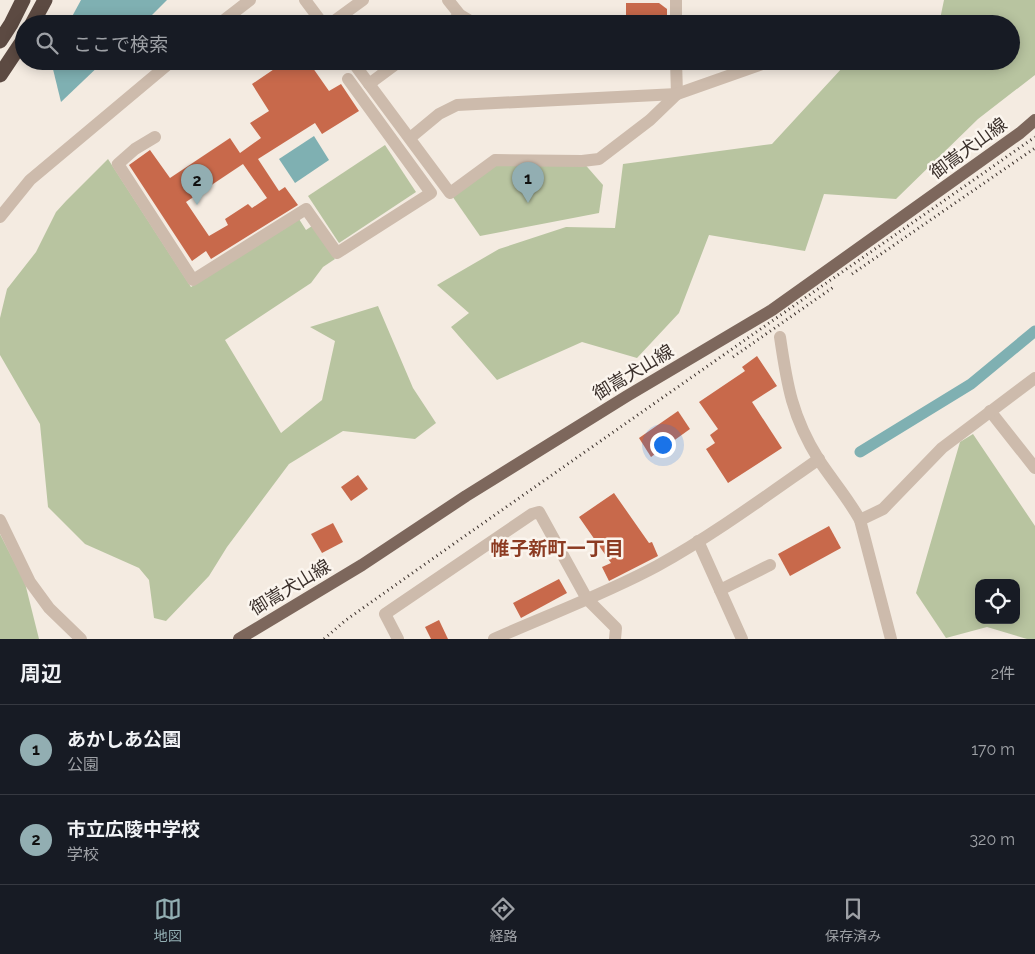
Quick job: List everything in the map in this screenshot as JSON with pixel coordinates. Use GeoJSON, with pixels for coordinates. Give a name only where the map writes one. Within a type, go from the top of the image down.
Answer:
{"type":"FeatureCollection","features":[{"type":"Feature","properties":{"kind":"highway"},"geometry":{"type":"LineString","coordinates":[[15,15],[24,0]]}},
{"type":"Feature","properties":{"kind":"highway"},"geometry":{"type":"LineString","coordinates":[[37,15],[45,0]]}},
{"type":"Feature","properties":{"kind":"highway"},"geometry":{"type":"LineString","coordinates":[[0,42],[15,16]]}},
{"type":"Feature","properties":{"kind":"highway"},"geometry":{"type":"LineString","coordinates":[[0,76],[15,53]]}},
{"type":"Feature","properties":{"kind":"main road","name":"御嵩犬山線"},"geometry":{"type":"LineString","coordinates":[[239,639],[362,564],[466,496],[627,396],[772,310],[1020,133],[1035,120]]}},
{"type":"Feature","properties":{"kind":"street"},"geometry":{"type":"LineString","coordinates":[[231,15],[250,0]]}},
{"type":"Feature","properties":{"kind":"street"},"geometry":{"type":"LineString","coordinates":[[306,0],[317,15]]}},
{"type":"Feature","properties":{"kind":"street"},"geometry":{"type":"LineString","coordinates":[[343,15],[364,0]]}},
{"type":"Feature","properties":{"kind":"street"},"geometry":{"type":"LineString","coordinates":[[448,0],[460,15]]}},
{"type":"Feature","properties":{"kind":"street"},"geometry":{"type":"LineString","coordinates":[[676,0],[676,15]]}},
{"type":"Feature","properties":{"kind":"street"},"geometry":{"type":"LineString","coordinates":[[0,218],[30,180],[161,70]]}},
{"type":"Feature","properties":{"kind":"street"},"geometry":{"type":"LineString","coordinates":[[359,70],[450,194],[495,160],[582,161],[599,159],[650,120],[677,94],[676,70]]}},
{"type":"Feature","properties":{"kind":"street"},"geometry":{"type":"LineString","coordinates":[[369,84],[388,70]]}},
{"type":"Feature","properties":{"kind":"street"},"geometry":{"type":"LineString","coordinates":[[410,138],[439,114],[457,105],[677,94],[745,70]]}},
{"type":"Feature","properties":{"kind":"street"},"geometry":{"type":"LineString","coordinates":[[155,137],[134,149],[118,164],[193,280],[306,209],[337,253],[430,193],[348,79]]}},
{"type":"Feature","properties":{"kind":"street"},"geometry":{"type":"LineString","coordinates":[[780,337],[791,401],[798,422],[819,460],[860,520],[890,639]]}},
{"type":"Feature","properties":{"kind":"street"},"geometry":{"type":"LineString","coordinates":[[860,520],[884,509],[942,448],[1035,378]]}},
{"type":"Feature","properties":{"kind":"street"},"geometry":{"type":"LineString","coordinates":[[990,411],[1035,468]]}},
{"type":"Feature","properties":{"kind":"street"},"geometry":{"type":"LineString","coordinates":[[494,639],[658,565],[819,460]]}},
{"type":"Feature","properties":{"kind":"street"},"geometry":{"type":"LineString","coordinates":[[398,639],[385,614],[532,514],[539,512],[587,598],[616,628],[615,639]]}},
{"type":"Feature","properties":{"kind":"street"},"geometry":{"type":"LineString","coordinates":[[0,520],[30,582],[49,608],[81,639]]}},
{"type":"Feature","properties":{"kind":"street"},"geometry":{"type":"LineString","coordinates":[[698,540],[742,639]]}},
{"type":"Feature","properties":{"kind":"street"},"geometry":{"type":"LineString","coordinates":[[720,590],[770,565]]}},
{"type":"Feature","properties":{"kind":"green space"},"geometry":{"type":"Polygon","coordinates":[[[944,0],[1035,0],[1035,75],[978,119],[896,199],[824,194],[805,251],[709,235],[679,313],[637,358],[582,342],[497,380],[451,327],[469,313],[437,285],[499,249],[566,227],[615,228],[623,164],[772,144],[840,70],[1020,70],[1020,15],[941,15],[944,0]]]}},
{"type":"Feature","properties":{"kind":"green space"},"geometry":{"type":"Polygon","coordinates":[[[385,145],[416,192],[339,243],[308,196],[385,145]]]}},
{"type":"Feature","properties":{"kind":"green space"},"geometry":{"type":"Polygon","coordinates":[[[108,159],[191,287],[299,219],[306,230],[312,226],[335,259],[323,267],[311,283],[225,340],[281,433],[322,400],[335,341],[310,327],[378,306],[413,388],[436,423],[415,439],[343,431],[289,464],[227,547],[209,576],[166,621],[154,618],[149,580],[139,568],[85,544],[48,507],[40,424],[0,355],[0,318],[7,289],[36,252],[56,212],[108,159]]]}},
{"type":"Feature","properties":{"kind":"green space"},"geometry":{"type":"Polygon","coordinates":[[[495,160],[582,161],[603,185],[599,213],[480,236],[450,193],[495,160]]]}},
{"type":"Feature","properties":{"kind":"green space"},"geometry":{"type":"Polygon","coordinates":[[[973,434],[1035,526],[1035,639],[1027,639],[987,627],[946,638],[916,593],[960,442],[973,434]]]}},
{"type":"Feature","properties":{"kind":"green space"},"geometry":{"type":"Polygon","coordinates":[[[0,534],[25,583],[39,639],[0,639],[0,534]]]}},
{"type":"Feature","properties":{"kind":"water"},"geometry":{"type":"Polygon","coordinates":[[[81,0],[167,0],[152,15],[73,15],[81,0]]]}},
{"type":"Feature","properties":{"kind":"water"},"geometry":{"type":"Polygon","coordinates":[[[53,70],[95,70],[61,102],[53,70]]]}},
{"type":"Feature","properties":{"kind":"water"},"geometry":{"type":"Polygon","coordinates":[[[314,136],[329,160],[295,183],[279,159],[314,136]]]}},
{"type":"Feature","properties":{"kind":"building"},"geometry":{"type":"Polygon","coordinates":[[[626,3],[659,3],[667,9],[667,15],[626,15],[626,3]]]}},
{"type":"Feature","properties":{"kind":"building"},"geometry":{"type":"Polygon","coordinates":[[[273,70],[314,70],[329,91],[341,84],[359,111],[322,134],[315,123],[258,159],[279,191],[285,187],[298,205],[211,259],[206,251],[192,261],[129,165],[150,150],[170,178],[230,138],[240,153],[261,138],[250,123],[269,111],[252,84],[273,70]],[[243,164],[186,202],[209,236],[228,225],[225,219],[248,204],[252,208],[267,198],[243,164]]]}},
{"type":"Feature","properties":{"kind":"building"},"geometry":{"type":"Polygon","coordinates":[[[757,356],[777,386],[752,402],[782,448],[728,483],[706,449],[715,443],[710,435],[718,429],[699,402],[745,371],[742,367],[757,356]]]}},
{"type":"Feature","properties":{"kind":"building"},"geometry":{"type":"Polygon","coordinates":[[[678,411],[690,429],[651,457],[639,438],[678,411]]]}},
{"type":"Feature","properties":{"kind":"building"},"geometry":{"type":"Polygon","coordinates":[[[358,475],[368,489],[351,501],[341,487],[358,475]]]}},
{"type":"Feature","properties":{"kind":"building"},"geometry":{"type":"Polygon","coordinates":[[[614,493],[649,543],[652,542],[658,556],[609,581],[602,567],[611,563],[579,517],[614,493]]]}},
{"type":"Feature","properties":{"kind":"building"},"geometry":{"type":"Polygon","coordinates":[[[333,523],[343,542],[322,553],[311,534],[333,523]]]}},
{"type":"Feature","properties":{"kind":"building"},"geometry":{"type":"Polygon","coordinates":[[[829,526],[841,548],[790,576],[778,554],[829,526]]]}},
{"type":"Feature","properties":{"kind":"building"},"geometry":{"type":"Polygon","coordinates":[[[559,579],[567,593],[521,618],[513,603],[559,579]]]}},
{"type":"Feature","properties":{"kind":"building"},"geometry":{"type":"Polygon","coordinates":[[[439,620],[448,639],[431,639],[425,627],[439,620]]]}},
{"type":"Feature","properties":{"kind":"waterway"},"geometry":{"type":"LineString","coordinates":[[860,452],[971,384],[1035,331]]}},
{"type":"Feature","properties":{"kind":"railway"},"geometry":{"type":"LineString","coordinates":[[324,639],[346,620],[462,538],[1035,137]]}},
{"type":"Feature","properties":{"kind":"railway"},"geometry":{"type":"LineString","coordinates":[[852,274],[1035,148]]}},
{"type":"Feature","properties":{"kind":"railway"},"geometry":{"type":"LineString","coordinates":[[733,357],[835,286]]}},
{"type":"Feature","properties":{"kind":"place","name":"あかしあ公園"},"geometry":{"type":"Point","coordinates":[528,203]}},
{"type":"Feature","properties":{"kind":"place","name":"市立広陵中学校"},"geometry":{"type":"Point","coordinates":[197,205]}},
{"type":"Feature","properties":{"kind":"district","name":"帷子新町一丁目"},"geometry":{"type":"Point","coordinates":[557,548]}}]}
